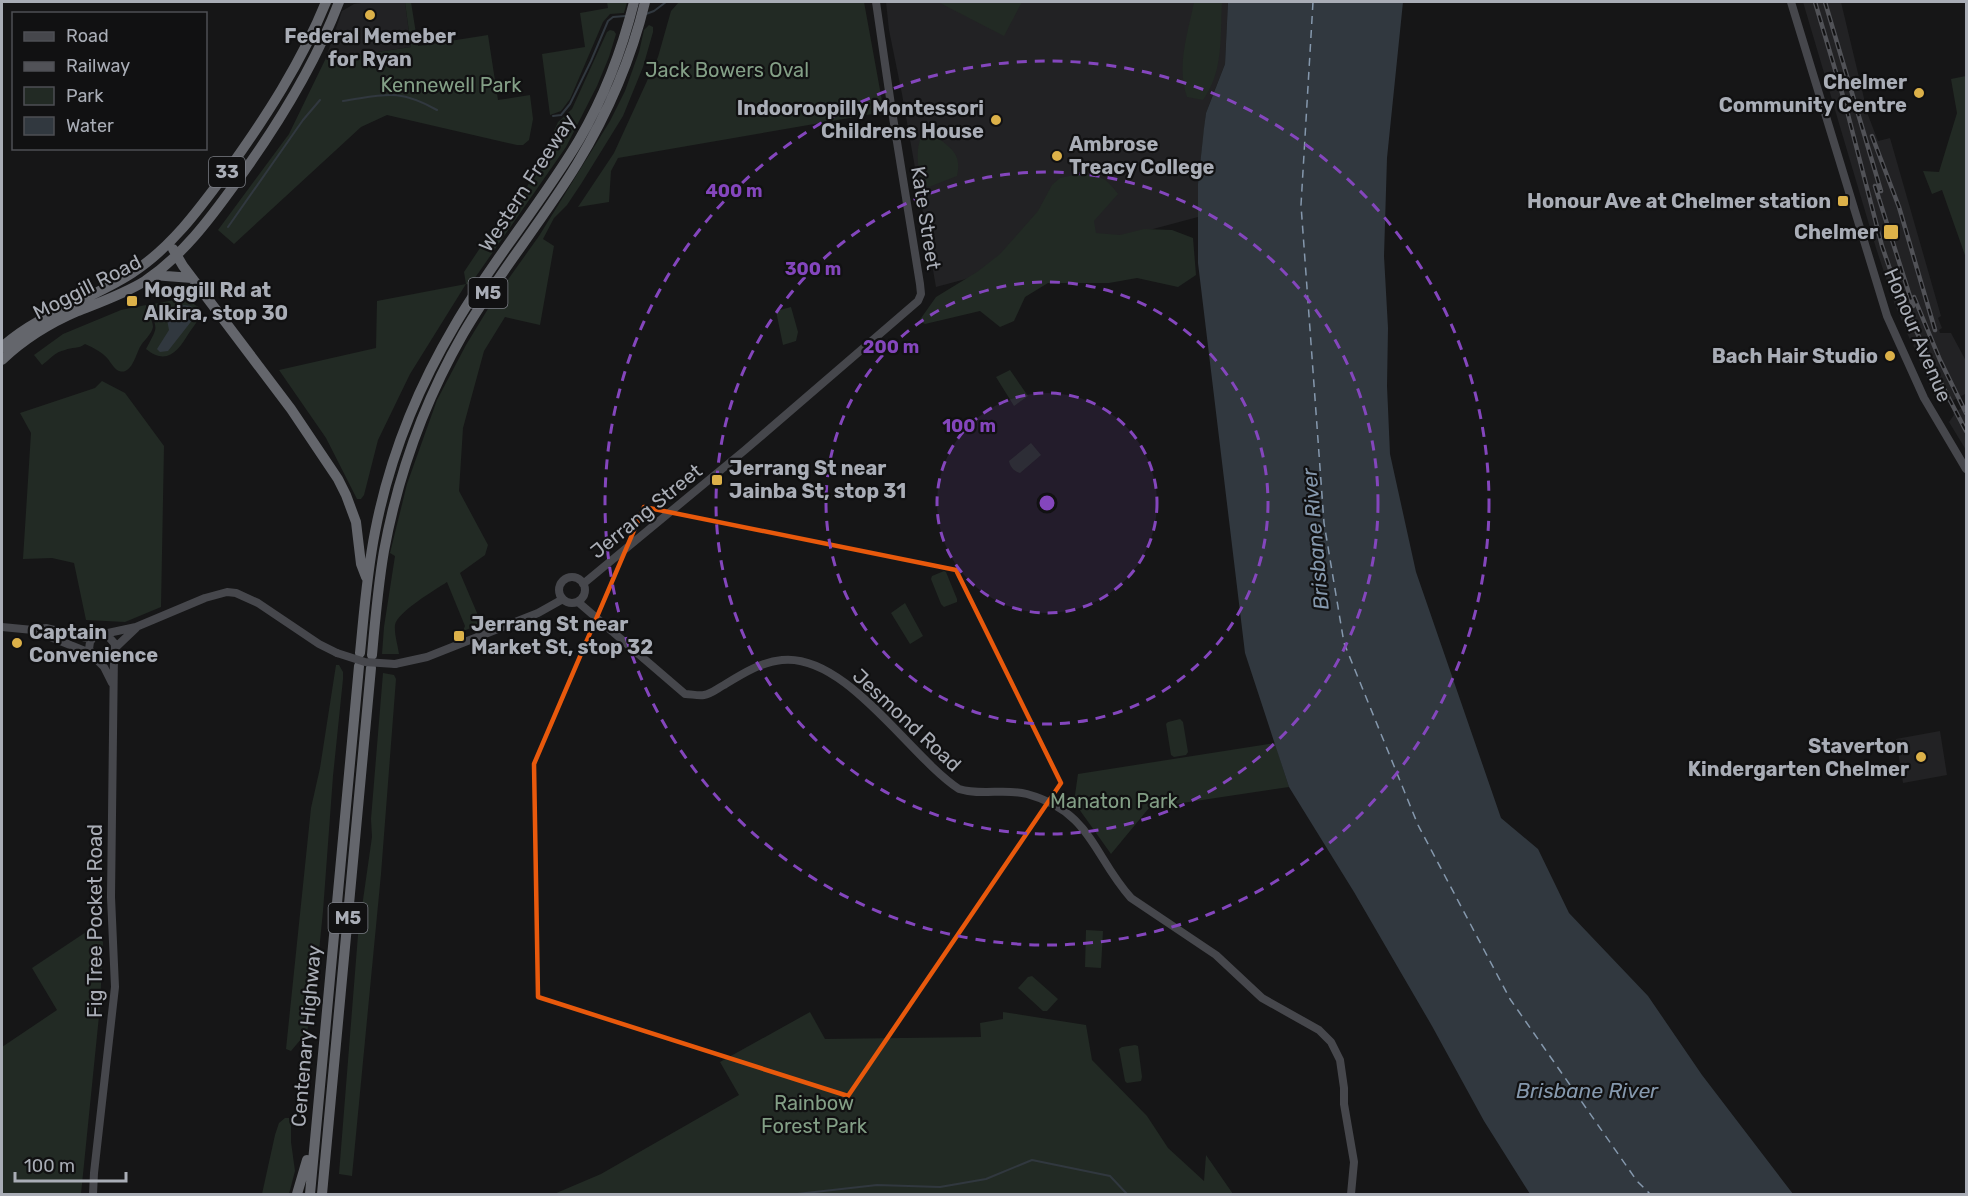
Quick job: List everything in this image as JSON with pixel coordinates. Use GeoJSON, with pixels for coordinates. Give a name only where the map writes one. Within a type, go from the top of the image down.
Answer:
{"type":"FeatureCollection","features":[{"type":"Feature","properties":{"kind":"highway","name":"Moggill Road"},"geometry":{"type":"LineString","coordinates":[[2,347],[25,328],[45,316],[102,291],[131,274],[170,243],[211,194],[265,119],[299,62],[326,2]]}},
{"type":"Feature","properties":{"kind":"highway","name":"Moggill Road"},"geometry":{"type":"LineString","coordinates":[[2,360],[49,325],[123,293],[153,275],[196,235],[272,131],[309,66],[339,2]]}},
{"type":"Feature","properties":{"kind":"highway","name":"Western Freeway"},"geometry":{"type":"LineString","coordinates":[[372,656],[380,580],[395,500],[412,445],[434,389],[475,314],[561,189],[591,140],[620,82],[634,26],[634,2]]}},
{"type":"Feature","properties":{"kind":"highway","name":"Western Freeway"},"geometry":{"type":"LineString","coordinates":[[367,580],[375,530],[387,485],[404,431],[425,382],[460,317],[579,140],[645,2]]}},
{"type":"Feature","properties":{"kind":"highway"},"geometry":{"type":"LineString","coordinates":[[170,243],[192,278],[291,409],[338,479],[356,522],[362,564],[367,580]]}},
{"type":"Feature","properties":{"kind":"highway"},"geometry":{"type":"LineString","coordinates":[[153,275],[192,278]]}},
{"type":"Feature","properties":{"kind":"highway","name":"M5"},"geometry":{"type":"LineString","coordinates":[[360,653],[367,580]]}},
{"type":"Feature","properties":{"kind":"highway","name":"Centenary Highway"},"geometry":{"type":"LineString","coordinates":[[310,1194],[359,666]]}},
{"type":"Feature","properties":{"kind":"highway","name":"Centenary Highway"},"geometry":{"type":"LineString","coordinates":[[322,1194],[371,668]]}},
{"type":"Feature","properties":{"kind":"highway"},"geometry":{"type":"LineString","coordinates":[[297,1194],[305,1169],[319,1095]]}},
{"type":"Feature","properties":{"kind":"street","name":"Kate Street"},"geometry":{"type":"LineString","coordinates":[[876,2],[920,284],[920,298]]}},
{"type":"Feature","properties":{"kind":"street","name":"Honour Avenue"},"geometry":{"type":"LineString","coordinates":[[1791,2],[1887,316],[1924,398],[1966,469]]}},
{"type":"Feature","properties":{"kind":"street","name":"Jerrang Street"},"geometry":{"type":"LineString","coordinates":[[583,584],[753,444],[910,310],[920,298]]}},
{"type":"Feature","properties":{"kind":"street"},"geometry":{"type":"LineString","coordinates":[[575,578],[583,584],[584,593],[578,602],[570,603],[563,599],[559,591],[566,579],[575,578]]}},
{"type":"Feature","properties":{"kind":"street"},"geometry":{"type":"LineString","coordinates":[[112,683],[104,668],[93,656],[89,646],[91,639],[98,634],[136,627],[205,598],[227,592],[236,593],[258,603],[319,644],[337,653],[365,662],[395,664],[427,657],[538,613],[563,599]]}},
{"type":"Feature","properties":{"kind":"street","name":"Jesmond Road"},"geometry":{"type":"LineString","coordinates":[[578,602],[686,694],[706,694],[747,671],[774,661],[785,659],[804,662],[825,669],[857,694],[959,789],[969,792],[1026,794],[1057,806],[1068,814],[1087,832],[1131,898],[1216,955],[1262,998],[1319,1030],[1331,1042],[1340,1060],[1344,1088],[1344,1104],[1354,1161],[1352,1194]]}},
{"type":"Feature","properties":{"kind":"street"},"geometry":{"type":"LineString","coordinates":[[2,627],[33,630],[46,628],[91,639]]}},
{"type":"Feature","properties":{"kind":"street"},"geometry":{"type":"LineString","coordinates":[[33,630],[104,660],[136,627]]}},
{"type":"Feature","properties":{"kind":"street"},"geometry":{"type":"LineString","coordinates":[[107,634],[113,640],[114,650]]}},
{"type":"Feature","properties":{"kind":"street","name":"Fig Tree Pocket Road"},"geometry":{"type":"LineString","coordinates":[[93,1194],[115,987],[111,897],[114,650]]}},
{"type":"Feature","properties":{"kind":"highlighted area"},"geometry":{"type":"Polygon","coordinates":[[[644,507],[956,570],[1061,783],[848,1096],[538,997],[534,764],[644,507]]]}},
{"type":"Feature","properties":{"kind":"shaded area"},"geometry":{"type":"Polygon","coordinates":[[[405,2],[411,47],[325,60],[342,11],[354,4],[405,2]]]}},
{"type":"Feature","properties":{"kind":"shaded area","name":"Ambrose Treacy College"},"geometry":{"type":"Polygon","coordinates":[[[886,2],[1228,2],[1225,64],[1206,113],[1198,184],[1198,217],[936,287],[889,30],[886,2]]]}},
{"type":"Feature","properties":{"kind":"shaded area"},"geometry":{"type":"Polygon","coordinates":[[[1803,2],[1841,2],[1868,115],[1878,141],[1890,138],[1941,316],[1938,318],[1942,328],[1939,330],[1940,333],[1951,333],[1966,361],[1965,394],[1948,403],[1937,401],[1913,345],[1918,342],[1916,340],[1911,342],[1895,305],[1803,2]]]}},
{"type":"Feature","properties":{"kind":"shaded area"},"geometry":{"type":"Polygon","coordinates":[[[1966,406],[1966,450],[1949,422],[1953,413],[1966,406]]]}},
{"type":"Feature","properties":{"kind":"shaded area","name":"Staverton Kindergarten Chelmer"},"geometry":{"type":"Polygon","coordinates":[[[1940,731],[1947,775],[1903,783],[1896,739],[1940,731]]]}},
{"type":"Feature","properties":{"kind":"green space","name":"Kennewell Park"},"geometry":{"type":"Polygon","coordinates":[[[405,2],[411,2],[418,46],[488,35],[498,100],[530,95],[533,119],[529,140],[523,145],[517,145],[387,115],[361,127],[234,244],[218,230],[289,134],[325,60],[411,47],[405,2]]]}},
{"type":"Feature","properties":{"kind":"green space"},"geometry":{"type":"Polygon","coordinates":[[[607,2],[627,2],[624,13],[610,14],[603,22],[570,99],[561,111],[550,115],[542,54],[585,47],[580,13],[608,8],[607,2]]]}},
{"type":"Feature","properties":{"kind":"green space","name":"Jack Bowers Oval"},"geometry":{"type":"Polygon","coordinates":[[[679,2],[864,2],[884,112],[618,158],[611,171],[609,202],[578,207],[614,153],[658,57],[671,11],[679,2]]]}},
{"type":"Feature","properties":{"kind":"green space"},"geometry":{"type":"Polygon","coordinates":[[[938,2],[1022,2],[1004,36],[938,2]]]}},
{"type":"Feature","properties":{"kind":"green space"},"geometry":{"type":"Polygon","coordinates":[[[1194,2],[1222,2],[1218,65],[1210,89],[1203,100],[1187,97],[1184,85],[1184,50],[1194,2]]]}},
{"type":"Feature","properties":{"kind":"green space"},"geometry":{"type":"Polygon","coordinates":[[[649,25],[653,27],[653,32],[643,67],[623,116],[567,205],[554,218],[543,239],[554,246],[540,325],[505,317],[484,351],[463,428],[459,491],[488,545],[485,555],[460,573],[480,620],[484,623],[463,631],[465,626],[447,582],[417,602],[397,620],[395,629],[399,654],[382,654],[395,556],[390,553],[407,484],[437,400],[494,299],[539,236],[610,121],[625,91],[644,30],[649,25]]]}},
{"type":"Feature","properties":{"kind":"green space"},"geometry":{"type":"Polygon","coordinates":[[[614,31],[616,34],[609,57],[597,86],[566,147],[470,285],[466,284],[464,272],[480,248],[497,236],[515,209],[541,161],[558,122],[572,109],[607,32],[614,31]]]}},
{"type":"Feature","properties":{"kind":"green space"},"geometry":{"type":"Polygon","coordinates":[[[1966,76],[1966,258],[1942,190],[1932,194],[1923,171],[1939,172],[1957,113],[1951,79],[1966,76]]]}},
{"type":"Feature","properties":{"kind":"green space"},"geometry":{"type":"Polygon","coordinates":[[[936,136],[951,148],[957,157],[957,176],[929,187],[922,184],[918,166],[918,149],[921,137],[936,136]]]}},
{"type":"Feature","properties":{"kind":"green space"},"geometry":{"type":"Polygon","coordinates":[[[1078,174],[1101,178],[1109,183],[1118,194],[1094,221],[1096,233],[1120,235],[1144,229],[1172,230],[1193,238],[1196,275],[1178,287],[1137,278],[1109,283],[1048,283],[1025,297],[1014,321],[1000,327],[980,311],[925,324],[919,321],[936,297],[977,272],[1000,254],[1038,211],[1052,185],[1060,178],[1078,174]]]}},
{"type":"Feature","properties":{"kind":"green space"},"geometry":{"type":"Polygon","coordinates":[[[466,284],[410,374],[378,440],[364,495],[361,499],[357,499],[326,438],[279,370],[376,348],[377,301],[466,284]]]}},
{"type":"Feature","properties":{"kind":"green space"},"geometry":{"type":"Polygon","coordinates":[[[184,298],[200,308],[197,321],[181,345],[171,354],[160,356],[153,354],[146,349],[155,328],[149,305],[184,298]]]}},
{"type":"Feature","properties":{"kind":"green space"},"geometry":{"type":"Polygon","coordinates":[[[146,305],[153,327],[126,371],[117,370],[103,354],[85,344],[58,352],[42,365],[34,355],[63,334],[121,310],[146,305]]]}},
{"type":"Feature","properties":{"kind":"green space"},"geometry":{"type":"Polygon","coordinates":[[[791,307],[798,332],[796,341],[783,345],[776,311],[791,307]]]}},
{"type":"Feature","properties":{"kind":"green space"},"geometry":{"type":"Polygon","coordinates":[[[1010,370],[1028,396],[1014,406],[996,377],[1010,370]]]}},
{"type":"Feature","properties":{"kind":"green space"},"geometry":{"type":"Polygon","coordinates":[[[102,381],[125,393],[164,446],[161,607],[125,622],[86,620],[74,563],[52,558],[23,559],[31,433],[20,413],[95,388],[102,381]]]}},
{"type":"Feature","properties":{"kind":"green space"},"geometry":{"type":"Polygon","coordinates":[[[1031,443],[1041,455],[1020,473],[1012,467],[1009,461],[1031,443]]]}},
{"type":"Feature","properties":{"kind":"green space"},"geometry":{"type":"Polygon","coordinates":[[[944,571],[957,602],[944,607],[931,579],[932,576],[944,571]]]}},
{"type":"Feature","properties":{"kind":"green space"},"geometry":{"type":"Polygon","coordinates":[[[905,603],[923,636],[910,644],[891,613],[905,603]]]}},
{"type":"Feature","properties":{"kind":"green space"},"geometry":{"type":"Polygon","coordinates":[[[336,665],[339,665],[343,672],[343,679],[315,992],[307,1032],[291,1051],[286,1049],[311,808],[320,768],[336,665]]]}},
{"type":"Feature","properties":{"kind":"green space"},"geometry":{"type":"Polygon","coordinates":[[[383,673],[394,675],[396,679],[381,874],[352,1176],[339,1174],[358,935],[372,837],[371,819],[383,673]]]}},
{"type":"Feature","properties":{"kind":"green space"},"geometry":{"type":"Polygon","coordinates":[[[1180,719],[1183,722],[1188,752],[1186,755],[1174,757],[1171,755],[1166,724],[1180,719]]]}},
{"type":"Feature","properties":{"kind":"green space","name":"Manaton Park"},"geometry":{"type":"Polygon","coordinates":[[[1275,743],[1289,787],[1149,808],[1111,854],[1074,802],[1078,774],[1275,743]]]}},
{"type":"Feature","properties":{"kind":"green space"},"geometry":{"type":"Polygon","coordinates":[[[92,928],[103,942],[100,1006],[81,1194],[2,1194],[2,1047],[57,1010],[32,968],[92,928]]]}},
{"type":"Feature","properties":{"kind":"green space"},"geometry":{"type":"Polygon","coordinates":[[[1086,930],[1103,931],[1101,968],[1085,967],[1086,930]]]}},
{"type":"Feature","properties":{"kind":"green space"},"geometry":{"type":"Polygon","coordinates":[[[1032,976],[1058,999],[1047,1011],[1043,1011],[1018,988],[1028,977],[1032,976]]]}},
{"type":"Feature","properties":{"kind":"green space","name":"Rainbow Forest Park"},"geometry":{"type":"Polygon","coordinates":[[[810,1012],[825,1039],[981,1037],[980,1023],[1003,1019],[1003,1012],[1086,1025],[1092,1060],[1147,1116],[1168,1148],[1204,1181],[1206,1155],[1233,1194],[554,1194],[601,1174],[739,1095],[720,1062],[810,1012]]]}},
{"type":"Feature","properties":{"kind":"green space"},"geometry":{"type":"Polygon","coordinates":[[[1138,1046],[1142,1077],[1141,1081],[1127,1083],[1119,1049],[1138,1046]]]}},
{"type":"Feature","properties":{"kind":"green space"},"geometry":{"type":"Polygon","coordinates":[[[289,1118],[291,1122],[295,1171],[289,1194],[262,1194],[275,1135],[279,1123],[289,1118]]]}},
{"type":"Feature","properties":{"kind":"water","name":"Brisbane River"},"geometry":{"type":"Polygon","coordinates":[[[1228,2],[1403,2],[1387,158],[1384,256],[1388,328],[1387,386],[1390,454],[1416,572],[1501,818],[1538,849],[1569,913],[1648,996],[1702,1075],[1793,1194],[1530,1194],[1484,1121],[1354,892],[1289,787],[1245,653],[1198,263],[1198,184],[1204,128],[1206,113],[1225,64],[1228,2]]]}},
{"type":"Feature","properties":{"kind":"water"},"geometry":{"type":"Polygon","coordinates":[[[191,306],[197,314],[168,351],[160,352],[157,349],[169,330],[165,309],[191,306]]]}},
{"type":"Feature","properties":{"kind":"waterway"},"geometry":{"type":"LineString","coordinates":[[646,14],[666,2]]}},
{"type":"Feature","properties":{"kind":"waterway"},"geometry":{"type":"LineString","coordinates":[[553,116],[561,115],[570,104],[608,21],[613,17],[625,16]]}},
{"type":"Feature","properties":{"kind":"waterway"},"geometry":{"type":"LineString","coordinates":[[343,101],[391,95],[411,98],[437,110]]}},
{"type":"Feature","properties":{"kind":"waterway"},"geometry":{"type":"LineString","coordinates":[[228,227],[303,120],[320,100]]}},
{"type":"Feature","properties":{"kind":"waterway"},"geometry":{"type":"LineString","coordinates":[[797,1194],[877,1185],[940,1187],[986,1179],[1032,1160],[1110,1176],[1127,1194]]}},
{"type":"Feature","properties":{"kind":"ferry route"},"geometry":{"type":"LineString","coordinates":[[1313,2],[1301,205],[1324,523],[1344,643],[1418,825],[1510,999],[1637,1181],[1650,1194]]}},
{"type":"Feature","properties":{"kind":"railway"},"geometry":{"type":"LineString","coordinates":[[1815,2],[1845,103],[1882,246],[1893,278],[1930,362],[1966,431]]}},
{"type":"Feature","properties":{"kind":"railway"},"geometry":{"type":"LineString","coordinates":[[1825,2],[1881,191]]}},
{"type":"Feature","properties":{"kind":"railway"},"geometry":{"type":"LineString","coordinates":[[1872,136],[1899,207],[1935,330]]}},
{"type":"Feature","properties":{"kind":"railway"},"geometry":{"type":"LineString","coordinates":[[1875,186],[1913,306]]}},
{"type":"Feature","properties":{"kind":"railway"},"geometry":{"type":"LineString","coordinates":[[1914,297],[1940,360],[1966,413]]}},
{"type":"Feature","properties":{"kind":"place","name":"Federal Memeber for Ryan"},"geometry":{"type":"Point","coordinates":[370,15]}},
{"type":"Feature","properties":{"kind":"place","name":"Chelmer Community Centre"},"geometry":{"type":"Point","coordinates":[1919,93]}},
{"type":"Feature","properties":{"kind":"place","name":"Indooroopilly Montessori Childrens House"},"geometry":{"type":"Point","coordinates":[996,120]}},
{"type":"Feature","properties":{"kind":"place","name":"Ambrose Treacy College"},"geometry":{"type":"Point","coordinates":[1057,156]}},
{"type":"Feature","properties":{"kind":"place","name":"Honour Ave at Chelmer station"},"geometry":{"type":"Point","coordinates":[1843,201]}},
{"type":"Feature","properties":{"kind":"place","name":"Chelmer"},"geometry":{"type":"Point","coordinates":[1891,232]}},
{"type":"Feature","properties":{"kind":"place","name":"Moggill Rd at Alkira, stop 30"},"geometry":{"type":"Point","coordinates":[132,301]}},
{"type":"Feature","properties":{"kind":"place","name":"Bach Hair Studio"},"geometry":{"type":"Point","coordinates":[1890,356]}},
{"type":"Feature","properties":{"kind":"place","name":"Jerrang St near Jainba St, stop 31"},"geometry":{"type":"Point","coordinates":[717,480]}},
{"type":"Feature","properties":{"kind":"place","name":"Jerrang St near Market St, stop 32"},"geometry":{"type":"Point","coordinates":[459,636]}},
{"type":"Feature","properties":{"kind":"place","name":"Captain Convenience"},"geometry":{"type":"Point","coordinates":[17,643]}},
{"type":"Feature","properties":{"kind":"place","name":"Staverton Kindergarten Chelmer"},"geometry":{"type":"Point","coordinates":[1921,757]}}]}
